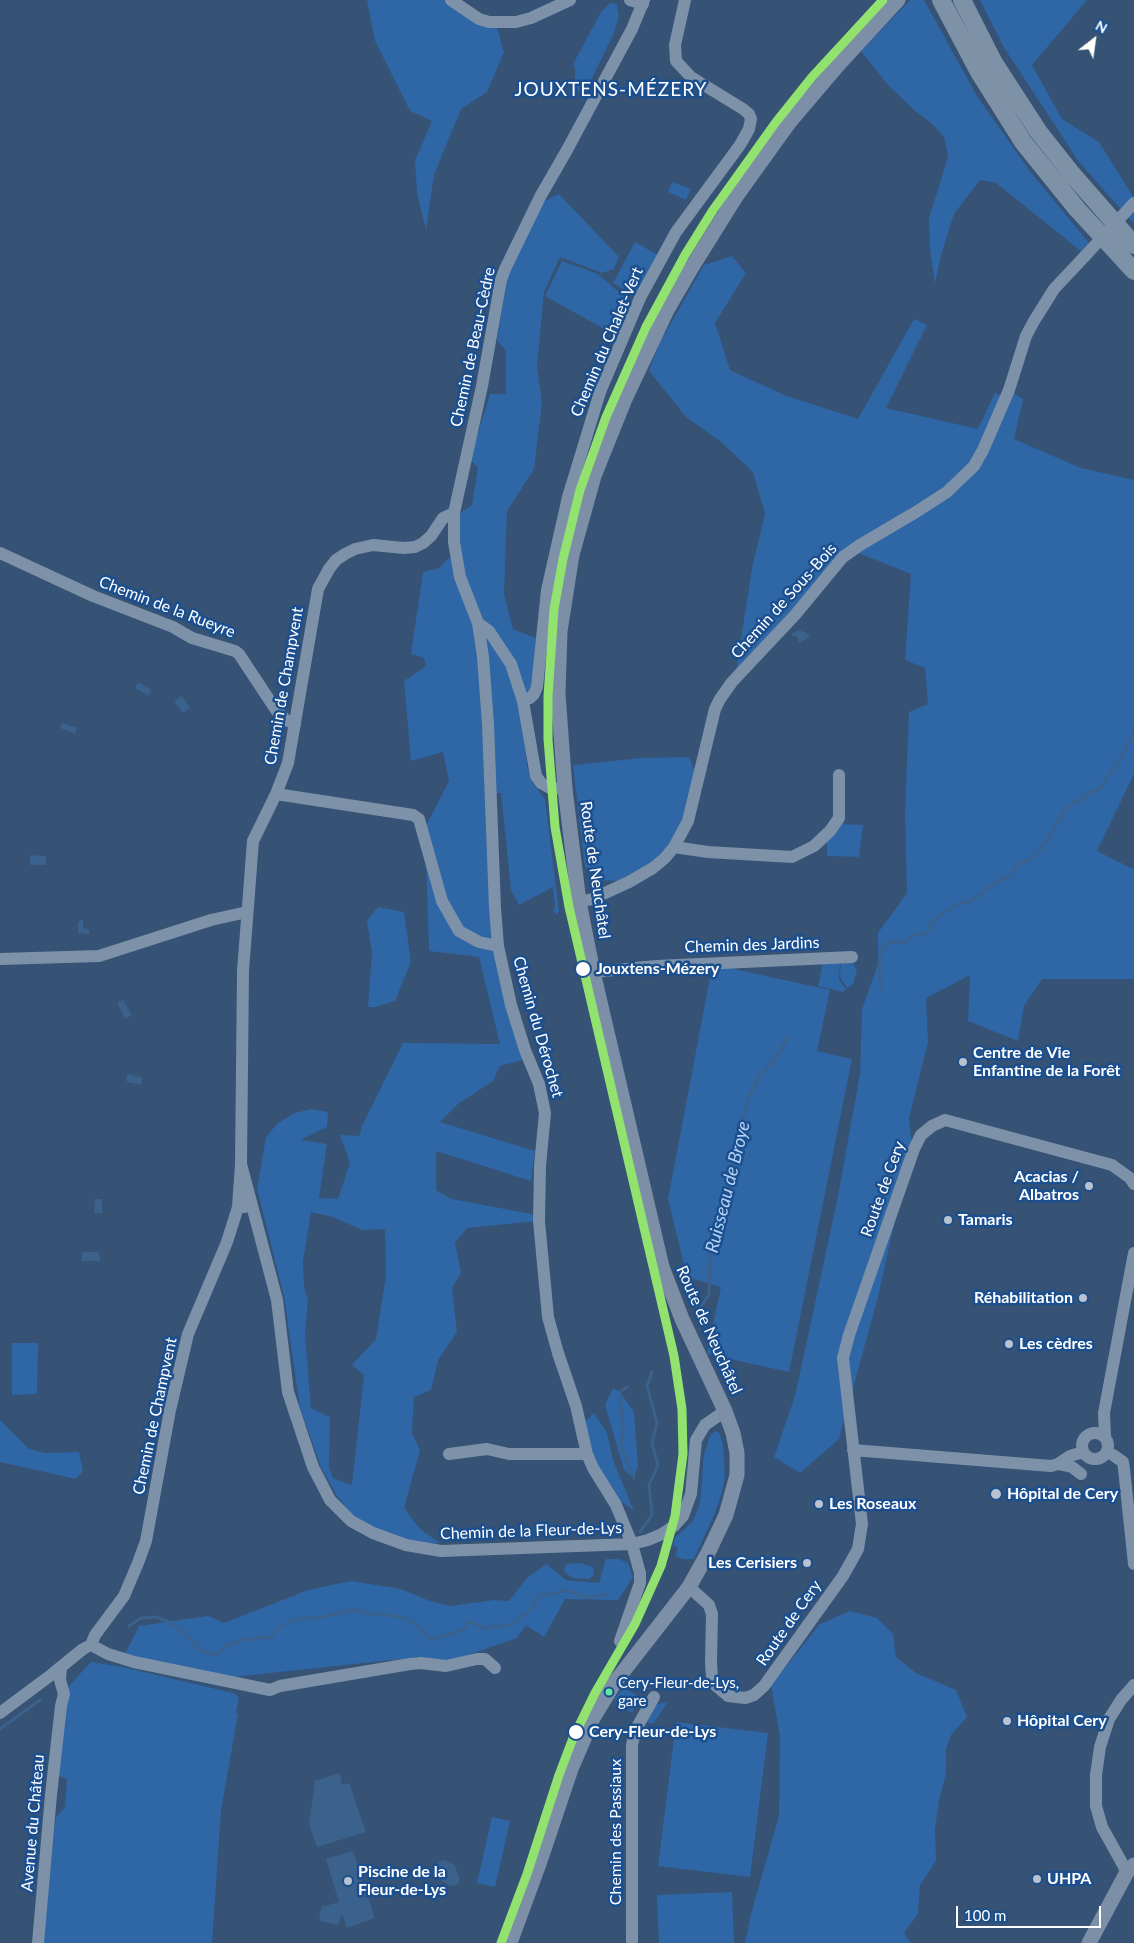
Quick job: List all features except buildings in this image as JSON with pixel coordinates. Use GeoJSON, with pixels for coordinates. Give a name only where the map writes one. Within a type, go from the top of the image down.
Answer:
{"type":"FeatureCollection","features":[{"type":"Feature","properties":{"kind":"highway"},"geometry":{"type":"LineString","coordinates":[[941,0],[979,72],[1023,142],[1077,209],[1134,271]]}},
{"type":"Feature","properties":{"kind":"highway"},"geometry":{"type":"LineString","coordinates":[[962,0],[994,63],[1038,131],[1078,182],[1134,244]]}},
{"type":"Feature","properties":{"kind":"main road","name":"Route de Neuchâtel"},"geometry":{"type":"LineString","coordinates":[[510,1943],[571,1769],[593,1718],[615,1682],[689,1587],[708,1553],[726,1514],[737,1475],[735,1443],[725,1411],[688,1334],[662,1267],[579,902],[558,713],[558,672],[565,594],[572,555],[594,476],[625,399],[668,310],[692,266],[737,195],[800,110],[898,0]]}},
{"type":"Feature","properties":{"kind":"main road"},"geometry":{"type":"LineString","coordinates":[[1089,1943],[1131,1869]]}},
{"type":"Feature","properties":{"kind":"street"},"geometry":{"type":"LineString","coordinates":[[451,0],[479,19],[489,22],[516,22],[531,18],[570,0]]}},
{"type":"Feature","properties":{"kind":"street"},"geometry":{"type":"LineString","coordinates":[[630,0],[643,2]]}},
{"type":"Feature","properties":{"kind":"street","name":"Chemin du Chalet-Vert"},"geometry":{"type":"LineString","coordinates":[[523,701],[534,694],[537,687],[547,590],[568,497],[600,392],[640,298],[672,239],[740,145],[749,129],[751,120],[749,114],[691,77],[676,61],[675,45],[685,0]]}},
{"type":"Feature","properties":{"kind":"street","name":"Chemin de Beau-Cèdre"},"geometry":{"type":"LineString","coordinates":[[523,701],[511,664],[489,631],[478,623],[460,577],[454,542],[454,513],[482,386],[501,280],[540,197],[632,28],[643,2]]}},
{"type":"Feature","properties":{"kind":"street","name":"Chemin de Sous-Bois"},"geometry":{"type":"LineString","coordinates":[[579,902],[592,899],[629,882],[653,868],[674,847],[688,820],[715,709],[726,689],[795,615],[843,557],[947,492],[974,466],[1009,390],[1026,336],[1034,320],[1054,289],[1134,203]]}},
{"type":"Feature","properties":{"kind":"street","name":"Chemin de Champvent"},"geometry":{"type":"LineString","coordinates":[[91,1645],[95,1635],[124,1596],[143,1550],[174,1386],[188,1334],[227,1242],[238,1207],[242,1164],[243,971],[253,841],[276,794],[288,763],[318,589],[328,569],[336,560],[355,549],[373,545],[404,548],[423,543],[431,536],[444,518],[454,513]]}},
{"type":"Feature","properties":{"kind":"street","name":"Chemin de la Rueyre"},"geometry":{"type":"LineString","coordinates":[[0,553],[76,588],[173,627],[192,638],[235,651],[239,654],[276,710],[286,720],[295,724]]}},
{"type":"Feature","properties":{"kind":"street","name":"Chemin du Dérochet"},"geometry":{"type":"LineString","coordinates":[[478,623],[483,657],[488,724],[498,946],[511,1005],[525,1050],[544,1100],[539,1221],[548,1317],[576,1406],[587,1454],[593,1468],[616,1505],[639,1565],[640,1583],[620,1641]]}},
{"type":"Feature","properties":{"kind":"street"},"geometry":{"type":"LineString","coordinates":[[483,657],[488,653],[494,652],[507,658]]}},
{"type":"Feature","properties":{"kind":"street"},"geometry":{"type":"LineString","coordinates":[[523,701],[536,776],[541,783],[550,788],[565,789]]}},
{"type":"Feature","properties":{"kind":"street"},"geometry":{"type":"LineString","coordinates":[[674,847],[708,852],[792,857],[814,846],[839,818],[839,775]]}},
{"type":"Feature","properties":{"kind":"street"},"geometry":{"type":"LineString","coordinates":[[276,794],[414,815],[419,819],[442,901],[459,931],[479,942],[498,946]]}},
{"type":"Feature","properties":{"kind":"street"},"geometry":{"type":"LineString","coordinates":[[0,959],[99,956],[211,920],[247,912]]}},
{"type":"Feature","properties":{"kind":"street","name":"Chemin des Jardins"},"geometry":{"type":"LineString","coordinates":[[594,972],[657,966],[852,957]]}},
{"type":"Feature","properties":{"kind":"street","name":"Route de Cery"},"geometry":{"type":"LineString","coordinates":[[689,1587],[709,1605],[712,1614],[711,1663],[712,1677],[715,1685],[728,1696],[745,1698],[754,1695],[764,1686],[843,1576],[858,1548],[862,1524],[844,1358],[849,1335],[910,1158],[922,1135],[932,1126],[945,1120],[1112,1165],[1130,1178],[1134,1184]]}},
{"type":"Feature","properties":{"kind":"street","name":"Chemin de Champvent"},"geometry":{"type":"LineString","coordinates":[[242,1164],[253,1208]]}},
{"type":"Feature","properties":{"kind":"street"},"geometry":{"type":"LineString","coordinates":[[238,1207],[253,1208]]}},
{"type":"Feature","properties":{"kind":"street","name":"Chemin de la Fleur-de-Lys"},"geometry":{"type":"LineString","coordinates":[[253,1208],[277,1300],[288,1392],[292,1409],[320,1484],[330,1500],[351,1521],[374,1533],[406,1545],[441,1552],[632,1544],[662,1534],[674,1526],[683,1516],[691,1494],[696,1440],[705,1425],[712,1418],[725,1411]]}},
{"type":"Feature","properties":{"kind":"street"},"geometry":{"type":"LineString","coordinates":[[1105,1437],[1094,1432],[1087,1435],[1082,1445],[1086,1456],[1094,1459],[1101,1458],[1107,1452],[1109,1444],[1105,1437],[1104,1413],[1134,1253]]}},
{"type":"Feature","properties":{"kind":"street"},"geometry":{"type":"LineString","coordinates":[[449,1454],[487,1449],[509,1454],[587,1454]]}},
{"type":"Feature","properties":{"kind":"street"},"geometry":{"type":"LineString","coordinates":[[853,1450],[1051,1466],[1070,1456],[1083,1452]]}},
{"type":"Feature","properties":{"kind":"street"},"geometry":{"type":"LineString","coordinates":[[1107,1452],[1113,1454],[1122,1462],[1124,1468],[1134,1564]]}},
{"type":"Feature","properties":{"kind":"street"},"geometry":{"type":"LineString","coordinates":[[1058,1464],[1072,1467],[1081,1474]]}},
{"type":"Feature","properties":{"kind":"street"},"geometry":{"type":"LineString","coordinates":[[0,1713],[44,1681],[83,1649],[91,1645],[108,1654],[134,1662],[270,1690],[280,1686],[416,1663],[446,1666],[477,1659],[486,1659],[495,1668]]}},
{"type":"Feature","properties":{"kind":"street","name":"Avenue du Château"},"geometry":{"type":"LineString","coordinates":[[38,1943],[44,1866],[61,1706],[64,1694],[60,1680],[61,1667]]}},
{"type":"Feature","properties":{"kind":"street"},"geometry":{"type":"LineString","coordinates":[[44,1681],[55,1689],[61,1706]]}},
{"type":"Feature","properties":{"kind":"street"},"geometry":{"type":"LineString","coordinates":[[1131,1869],[1102,1827],[1096,1806],[1096,1775],[1100,1747],[1109,1719],[1121,1700],[1134,1685]]}},
{"type":"Feature","properties":{"kind":"street","name":"Chemin des Passiaux"},"geometry":{"type":"LineString","coordinates":[[632,1943],[632,1745],[636,1729],[654,1697]]}},
{"type":"Feature","properties":{"kind":"shaded area"},"geometry":{"type":"Polygon","coordinates":[[[367,0],[458,0],[497,28],[504,52],[487,92],[461,109],[434,175],[426,230],[417,193],[415,160],[432,121],[410,111],[375,41],[367,0]]]}},
{"type":"Feature","properties":{"kind":"shaded area"},"geometry":{"type":"Polygon","coordinates":[[[910,0],[924,0],[977,96],[1029,170],[1089,243],[1081,251],[996,183],[980,180],[954,214],[941,255],[935,284],[930,250],[929,219],[948,156],[944,137],[888,85],[861,51],[910,0]]]}},
{"type":"Feature","properties":{"kind":"shaded area"},"geometry":{"type":"Polygon","coordinates":[[[980,0],[1087,0],[1032,65],[1062,119],[1099,142],[1134,198],[1134,224],[1079,162],[1003,46],[980,0]]]}},
{"type":"Feature","properties":{"kind":"shaded area"},"geometry":{"type":"Polygon","coordinates":[[[610,3],[617,4],[619,17],[613,35],[583,101],[575,83],[575,68],[573,64],[601,12],[610,3]]]}},
{"type":"Feature","properties":{"kind":"shaded area"},"geometry":{"type":"Polygon","coordinates":[[[672,182],[691,189],[686,200],[668,192],[672,182]]]}},
{"type":"Feature","properties":{"kind":"shaded area"},"geometry":{"type":"Polygon","coordinates":[[[559,194],[619,257],[614,269],[602,273],[560,257],[544,292],[537,367],[542,403],[534,469],[507,511],[504,594],[513,629],[536,638],[536,678],[522,702],[525,743],[527,766],[533,783],[545,799],[559,911],[557,915],[553,910],[555,907],[553,887],[519,905],[511,890],[501,793],[496,793],[493,950],[523,1060],[500,1066],[493,1081],[458,1104],[440,1122],[535,1151],[531,1181],[436,1151],[436,1190],[452,1199],[537,1215],[537,1221],[467,1228],[455,1243],[461,1273],[452,1288],[457,1332],[438,1360],[431,1390],[414,1397],[412,1433],[420,1450],[404,1508],[420,1529],[440,1543],[410,1543],[376,1531],[355,1518],[337,1496],[321,1467],[300,1408],[284,1296],[257,1189],[266,1137],[278,1123],[295,1113],[311,1109],[328,1112],[327,1127],[300,1140],[327,1144],[319,1198],[338,1199],[350,1163],[340,1135],[359,1136],[362,1126],[403,1043],[500,1044],[479,957],[429,951],[425,828],[449,781],[443,752],[411,761],[404,681],[426,666],[424,658],[411,654],[423,572],[439,568],[459,548],[458,514],[472,505],[478,468],[470,459],[490,394],[506,394],[506,351],[497,340],[510,263],[542,202],[559,194]],[[311,1212],[303,1261],[304,1287],[308,1300],[305,1335],[311,1408],[330,1417],[329,1468],[333,1478],[352,1485],[364,1375],[352,1365],[376,1339],[386,1275],[385,1229],[362,1230],[333,1217],[311,1212]]]}},
{"type":"Feature","properties":{"kind":"shaded area"},"geometry":{"type":"Polygon","coordinates":[[[635,242],[658,255],[636,296],[613,283],[635,242]]]}},
{"type":"Feature","properties":{"kind":"shaded area"},"geometry":{"type":"Polygon","coordinates":[[[732,256],[746,273],[715,323],[730,370],[784,395],[858,419],[914,319],[927,325],[886,408],[978,429],[995,393],[1003,396],[1014,393],[1023,399],[1014,439],[1081,468],[1134,480],[1134,774],[1097,851],[1134,868],[1134,979],[1042,979],[1024,1006],[1018,1041],[968,1021],[970,975],[926,998],[928,1042],[909,1118],[912,1145],[877,1301],[839,1439],[800,1473],[774,1457],[795,1396],[837,1201],[860,1074],[862,1009],[878,964],[878,933],[907,893],[905,811],[909,712],[928,704],[925,668],[905,660],[911,574],[851,550],[735,679],[752,568],[765,514],[753,472],[720,441],[686,417],[649,371],[659,344],[704,265],[732,256]]]}},
{"type":"Feature","properties":{"kind":"shaded area"},"geometry":{"type":"Polygon","coordinates":[[[562,261],[598,274],[630,302],[613,334],[545,296],[562,261]]]}},
{"type":"Feature","properties":{"kind":"shaded area"},"geometry":{"type":"Polygon","coordinates":[[[799,630],[809,634],[809,637],[800,643],[797,642],[797,636],[791,636],[799,630]]]}},
{"type":"Feature","properties":{"kind":"shaded area"},"geometry":{"type":"Polygon","coordinates":[[[138,682],[151,689],[150,694],[147,695],[135,688],[138,682]]]}},
{"type":"Feature","properties":{"kind":"shaded area"},"geometry":{"type":"Polygon","coordinates":[[[182,696],[190,708],[183,713],[174,701],[182,696]]]}},
{"type":"Feature","properties":{"kind":"shaded area"},"geometry":{"type":"Polygon","coordinates":[[[62,723],[77,728],[75,734],[60,728],[62,723]]]}},
{"type":"Feature","properties":{"kind":"shaded area"},"geometry":{"type":"Polygon","coordinates":[[[689,757],[696,773],[678,836],[657,860],[619,881],[593,880],[592,871],[585,867],[573,765],[641,758],[689,757]]]}},
{"type":"Feature","properties":{"kind":"shaded area"},"geometry":{"type":"Polygon","coordinates":[[[841,824],[863,825],[859,857],[827,856],[827,840],[841,824]]]}},
{"type":"Feature","properties":{"kind":"shaded area"},"geometry":{"type":"Polygon","coordinates":[[[30,855],[46,856],[46,865],[30,865],[30,855]]]}},
{"type":"Feature","properties":{"kind":"shaded area"},"geometry":{"type":"Polygon","coordinates":[[[378,907],[404,912],[411,962],[395,1001],[375,1007],[368,1007],[372,953],[367,921],[378,907]]]}},
{"type":"Feature","properties":{"kind":"shaded area"},"geometry":{"type":"Polygon","coordinates":[[[83,919],[83,927],[89,930],[89,934],[78,933],[78,922],[83,919]]]}},
{"type":"Feature","properties":{"kind":"shaded area"},"geometry":{"type":"Polygon","coordinates":[[[840,961],[839,980],[846,989],[843,992],[818,986],[823,962],[840,961]]]}},
{"type":"Feature","properties":{"kind":"shaded area"},"geometry":{"type":"Polygon","coordinates":[[[841,961],[851,961],[857,970],[853,984],[847,988],[840,977],[841,961]]]}},
{"type":"Feature","properties":{"kind":"shaded area"},"geometry":{"type":"Polygon","coordinates":[[[732,966],[734,969],[830,990],[817,1051],[852,1059],[789,1372],[707,1354],[721,1287],[687,1277],[668,1199],[712,967],[732,966]]]}},
{"type":"Feature","properties":{"kind":"shaded area"},"geometry":{"type":"Polygon","coordinates":[[[123,1000],[132,1015],[125,1019],[117,1003],[123,1000]]]}},
{"type":"Feature","properties":{"kind":"shaded area"},"geometry":{"type":"Polygon","coordinates":[[[129,1074],[143,1078],[141,1085],[127,1082],[126,1077],[129,1074]]]}},
{"type":"Feature","properties":{"kind":"shaded area"},"geometry":{"type":"Polygon","coordinates":[[[95,1199],[102,1199],[102,1213],[94,1213],[95,1199]]]}},
{"type":"Feature","properties":{"kind":"shaded area"},"geometry":{"type":"Polygon","coordinates":[[[82,1252],[99,1252],[100,1261],[82,1261],[82,1252]]]}},
{"type":"Feature","properties":{"kind":"shaded area"},"geometry":{"type":"Polygon","coordinates":[[[12,1343],[38,1343],[37,1394],[12,1395],[12,1343]]]}},
{"type":"Feature","properties":{"kind":"shaded area"},"geometry":{"type":"Polygon","coordinates":[[[613,1388],[620,1392],[634,1412],[638,1465],[634,1478],[624,1470],[605,1405],[613,1388]]]}},
{"type":"Feature","properties":{"kind":"shaded area"},"geometry":{"type":"Polygon","coordinates":[[[594,1413],[607,1433],[613,1460],[634,1511],[618,1499],[595,1460],[585,1422],[594,1413]]]}},
{"type":"Feature","properties":{"kind":"shaded area"},"geometry":{"type":"Polygon","coordinates":[[[0,1420],[29,1449],[45,1453],[79,1452],[83,1471],[76,1479],[0,1462],[0,1420]]]}},
{"type":"Feature","properties":{"kind":"shaded area"},"geometry":{"type":"Polygon","coordinates":[[[714,1432],[719,1432],[723,1444],[725,1476],[722,1492],[715,1513],[694,1559],[683,1559],[675,1556],[678,1548],[673,1546],[675,1538],[693,1521],[700,1503],[704,1454],[710,1436],[714,1432]]]}},
{"type":"Feature","properties":{"kind":"shaded area"},"geometry":{"type":"Polygon","coordinates":[[[606,1559],[618,1559],[628,1563],[633,1577],[618,1600],[565,1599],[544,1637],[526,1625],[517,1638],[448,1662],[420,1657],[233,1677],[125,1654],[139,1626],[208,1616],[224,1623],[308,1590],[351,1581],[401,1589],[430,1601],[450,1606],[494,1600],[509,1601],[527,1578],[546,1564],[566,1580],[599,1583],[606,1559]]]}},
{"type":"Feature","properties":{"kind":"shaded area"},"geometry":{"type":"Polygon","coordinates":[[[580,1563],[593,1567],[594,1575],[589,1579],[572,1578],[563,1570],[567,1564],[580,1563]]]}},
{"type":"Feature","properties":{"kind":"shaded area"},"geometry":{"type":"Polygon","coordinates":[[[850,1611],[877,1618],[893,1634],[896,1657],[916,1673],[956,1690],[967,1717],[951,1735],[946,1749],[946,1774],[939,1800],[935,1830],[936,1861],[920,1885],[918,1914],[904,1933],[911,1943],[745,1943],[751,1914],[779,1816],[780,1737],[771,1685],[820,1624],[850,1611]]]}},
{"type":"Feature","properties":{"kind":"shaded area"},"geometry":{"type":"Polygon","coordinates":[[[91,1662],[123,1667],[233,1693],[239,1697],[236,1713],[238,1714],[221,1811],[212,1943],[43,1943],[56,1817],[65,1807],[67,1779],[59,1776],[68,1687],[91,1662]]]}},
{"type":"Feature","properties":{"kind":"shaded area"},"geometry":{"type":"Polygon","coordinates":[[[622,1689],[626,1689],[640,1697],[632,1713],[615,1701],[615,1698],[622,1689]]]}},
{"type":"Feature","properties":{"kind":"shaded area"},"geometry":{"type":"Polygon","coordinates":[[[668,1702],[653,1724],[647,1722],[657,1704],[668,1702]]]}},
{"type":"Feature","properties":{"kind":"shaded area"},"geometry":{"type":"Polygon","coordinates":[[[676,1722],[768,1733],[750,1877],[658,1866],[676,1722]]]}},
{"type":"Feature","properties":{"kind":"shaded area"},"geometry":{"type":"Polygon","coordinates":[[[340,1773],[342,1785],[349,1783],[366,1832],[317,1847],[309,1824],[315,1781],[340,1773]]]}},
{"type":"Feature","properties":{"kind":"shaded area"},"geometry":{"type":"Polygon","coordinates":[[[492,1817],[510,1821],[495,1887],[477,1883],[492,1817]]]}},
{"type":"Feature","properties":{"kind":"shaded area","name":"Piscine de la Fleur-de-Lys"},"geometry":{"type":"Polygon","coordinates":[[[353,1851],[375,1918],[347,1928],[343,1916],[340,1917],[339,1925],[319,1921],[321,1907],[339,1902],[326,1859],[353,1851]]]}},
{"type":"Feature","properties":{"kind":"shaded area"},"geometry":{"type":"Polygon","coordinates":[[[444,1860],[455,1866],[460,1880],[457,1885],[450,1886],[441,1880],[436,1867],[438,1863],[444,1860]]]}},
{"type":"Feature","properties":{"kind":"shaded area"},"geometry":{"type":"Polygon","coordinates":[[[732,1892],[734,1943],[659,1943],[657,1895],[732,1892]]]}},
{"type":"Feature","properties":{"kind":"waterway"},"geometry":{"type":"LineString","coordinates":[[881,990],[879,968],[881,948],[885,944],[896,941],[904,943],[913,935],[925,934],[932,921],[957,904],[971,901],[1002,878],[1011,876],[1016,867],[1023,862],[1030,860],[1041,849],[1064,812],[1074,802],[1084,799],[1088,793],[1100,788],[1119,761],[1134,732]]}},
{"type":"Feature","properties":{"kind":"waterway","name":"Ruisseau de Broye"},"geometry":{"type":"LineString","coordinates":[[698,1317],[699,1309],[709,1295],[710,1258],[730,1193],[736,1151],[749,1097],[759,1076],[776,1058],[788,1037]]}},
{"type":"Feature","properties":{"kind":"waterway","name":"Ruisseau de Broye"},"geometry":{"type":"LineString","coordinates":[[640,1532],[652,1515],[649,1485],[658,1465],[652,1443],[657,1423],[647,1386],[652,1372]]}},
{"type":"Feature","properties":{"kind":"waterway"},"geometry":{"type":"LineString","coordinates":[[627,1387],[620,1392],[623,1427],[621,1446],[634,1478]]}},
{"type":"Feature","properties":{"kind":"waterway","name":"Ruisseau de Broye"},"geometry":{"type":"LineString","coordinates":[[129,1626],[141,1618],[156,1617],[167,1621],[184,1633],[203,1652],[217,1654],[230,1643],[236,1643],[241,1639],[271,1638],[278,1628],[297,1619],[324,1617],[357,1610],[368,1614],[385,1614],[392,1617],[405,1618],[413,1622],[431,1640],[462,1630],[466,1628],[466,1623],[470,1622],[486,1629],[492,1626],[512,1624],[530,1610],[540,1595],[554,1594],[565,1590],[586,1597],[605,1594]]}},
{"type":"Feature","properties":{"kind":"waterway","name":"Ruisseau de Broye"},"geometry":{"type":"LineString","coordinates":[[0,1729],[40,1700]]}},
{"type":"Feature","properties":{"kind":"transit line"},"geometry":{"type":"LineString","coordinates":[[501,1943],[527,1874],[573,1738],[595,1693],[635,1624],[661,1566],[675,1516],[683,1454],[682,1409],[674,1356],[569,907],[555,827],[548,739],[548,696],[554,609],[563,559],[580,490],[606,417],[646,327],[685,255],[713,210],[776,122],[812,77],[883,0]]}},
{"type":"Feature","properties":{"kind":"place","name":"Jouxtens-Mézery"},"geometry":{"type":"Point","coordinates":[583,969]}},
{"type":"Feature","properties":{"kind":"place","name":"Centre de Vie Enfantine de la Forêt"},"geometry":{"type":"Point","coordinates":[963,1062]}},
{"type":"Feature","properties":{"kind":"place","name":"Acacias / Albatros"},"geometry":{"type":"Point","coordinates":[1089,1186]}},
{"type":"Feature","properties":{"kind":"place","name":"Tamaris"},"geometry":{"type":"Point","coordinates":[948,1220]}},
{"type":"Feature","properties":{"kind":"place","name":"Réhabilitation"},"geometry":{"type":"Point","coordinates":[1083,1298]}},
{"type":"Feature","properties":{"kind":"place","name":"Les cèdres"},"geometry":{"type":"Point","coordinates":[1009,1344]}},
{"type":"Feature","properties":{"kind":"place","name":"Hôpital de Cery"},"geometry":{"type":"Point","coordinates":[996,1494]}},
{"type":"Feature","properties":{"kind":"place","name":"Les Roseaux"},"geometry":{"type":"Point","coordinates":[819,1504]}},
{"type":"Feature","properties":{"kind":"place","name":"Les Cerisiers"},"geometry":{"type":"Point","coordinates":[807,1563]}},
{"type":"Feature","properties":{"kind":"place","name":"Cery-Fleur-de-Lys, gare"},"geometry":{"type":"Point","coordinates":[609,1692]}},
{"type":"Feature","properties":{"kind":"place","name":"Hôpital Cery"},"geometry":{"type":"Point","coordinates":[1007,1721]}},
{"type":"Feature","properties":{"kind":"place","name":"Cery-Fleur-de-Lys"},"geometry":{"type":"Point","coordinates":[576,1732]}},
{"type":"Feature","properties":{"kind":"place","name":"UHPA"},"geometry":{"type":"Point","coordinates":[1037,1879]}},
{"type":"Feature","properties":{"kind":"place","name":"Piscine de la Fleur-de-Lys"},"geometry":{"type":"Point","coordinates":[348,1881]}},
{"type":"Feature","properties":{"kind":"district","name":"JOUXTENS-MÉZERY"},"geometry":{"type":"Point","coordinates":[611,90]}}]}
